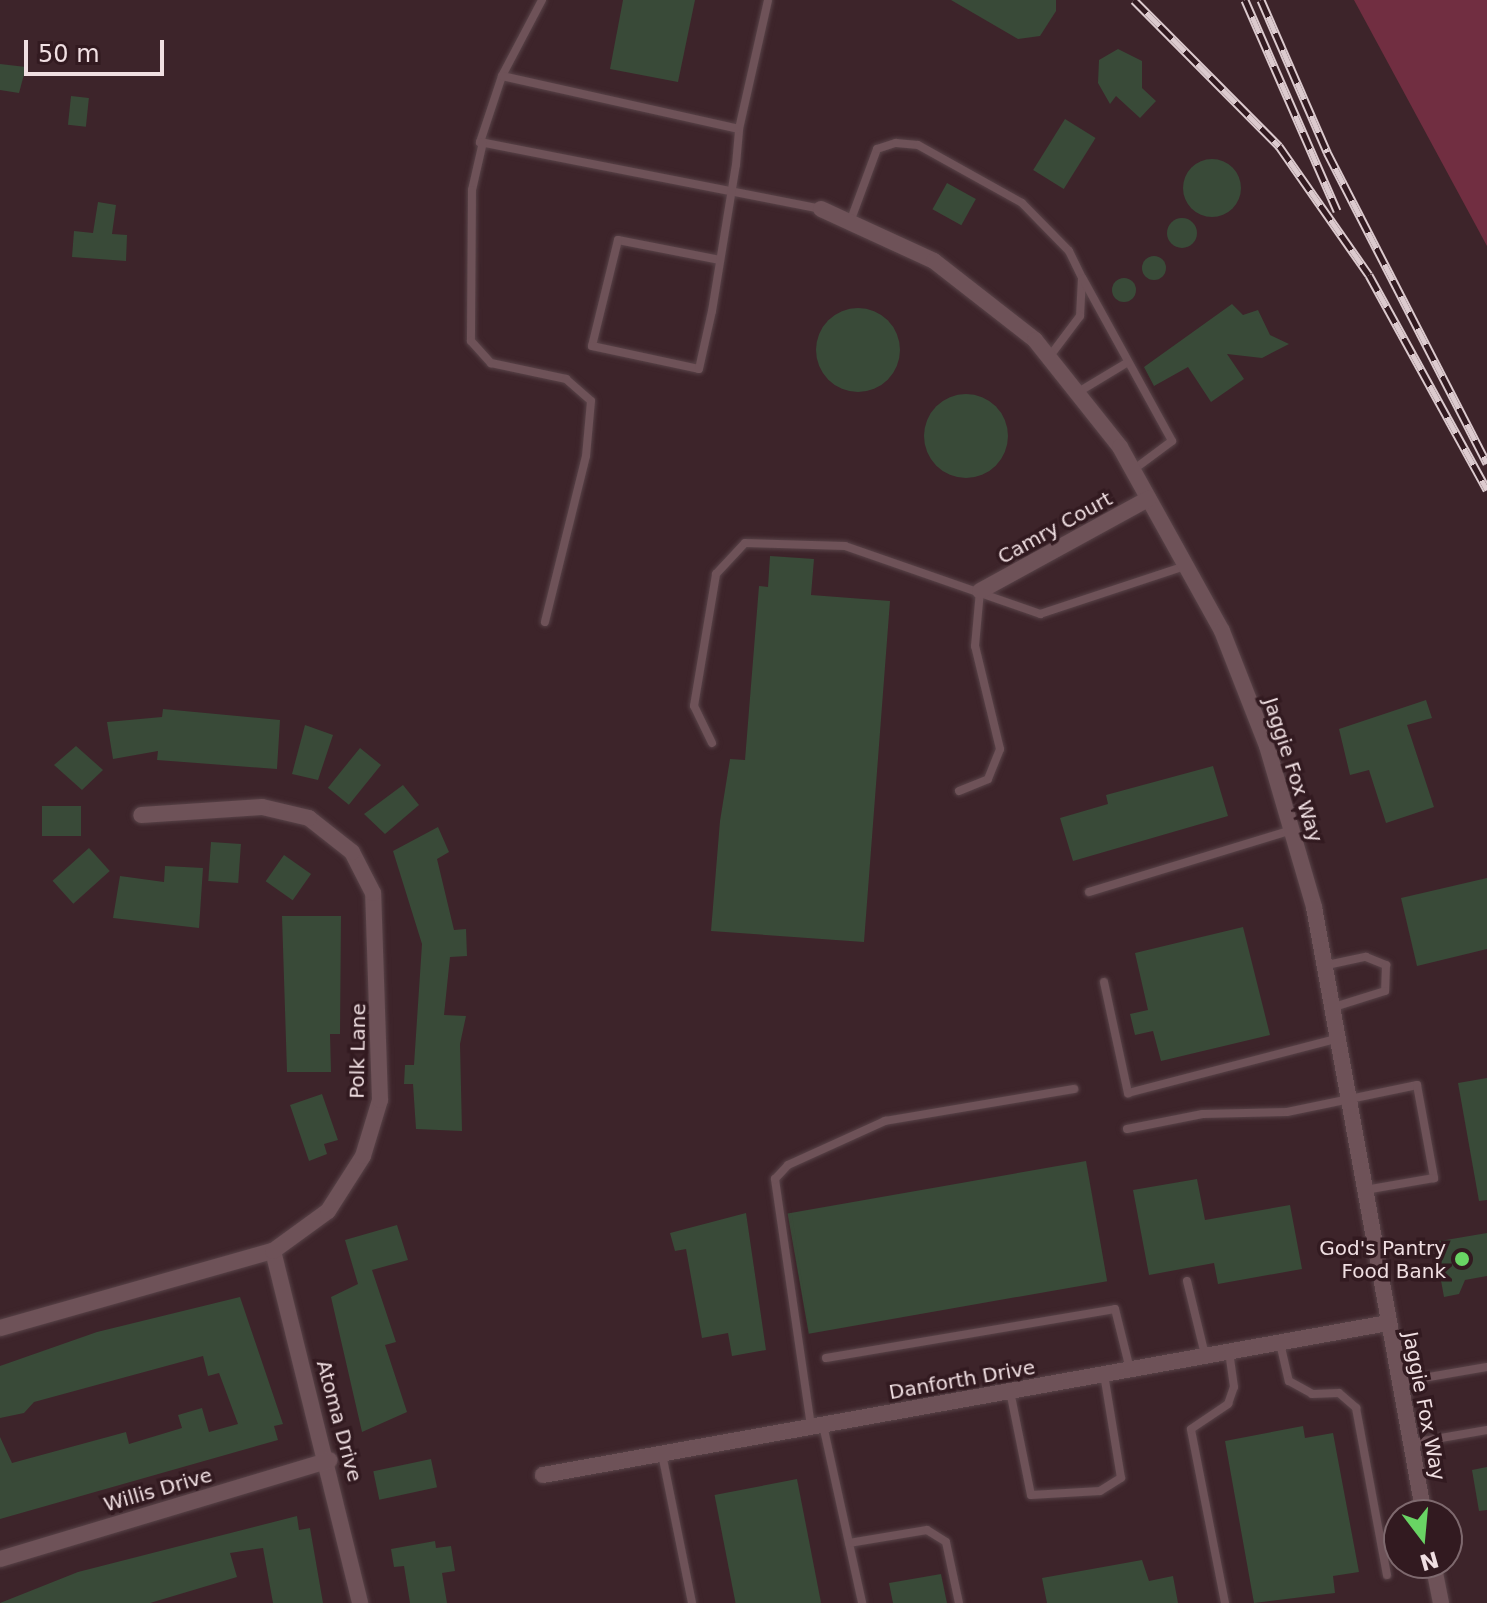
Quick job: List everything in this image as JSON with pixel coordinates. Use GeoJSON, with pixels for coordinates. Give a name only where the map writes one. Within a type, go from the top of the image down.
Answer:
{"type":"FeatureCollection","features":[{"type":"Feature","properties":{"kind":"street","name":"Jaggie Fox Way"},"geometry":{"type":"LineString","coordinates":[[821,209],[971,286],[1050,356],[1080,391],[1133,470],[1189,565],[1222,631],[1293,830],[1327,965],[1421,1499]]}},
{"type":"Feature","properties":{"kind":"street","name":"Camry Court"},"geometry":{"type":"LineString","coordinates":[[980,591],[1148,499]]}},
{"type":"Feature","properties":{"kind":"street","name":"Polk Lane"},"geometry":{"type":"LineString","coordinates":[[0,1328],[273,1251],[328,1211],[363,1156],[380,1100],[373,893],[352,852],[309,818],[262,807],[141,815]]}},
{"type":"Feature","properties":{"kind":"street","name":"Atoma Drive"},"geometry":{"type":"LineString","coordinates":[[273,1251],[329,1460],[360,1603]]}},
{"type":"Feature","properties":{"kind":"street","name":"Danforth Drive"},"geometry":{"type":"LineString","coordinates":[[543,1475],[1388,1323]]}},
{"type":"Feature","properties":{"kind":"street","name":"Willis Drive"},"geometry":{"type":"LineString","coordinates":[[0,1559],[329,1460]]}},
{"type":"Feature","properties":{"kind":"street"},"geometry":{"type":"LineString","coordinates":[[1436,1579],[1441,1603]]}},
{"type":"Feature","properties":{"kind":"lane"},"geometry":{"type":"LineString","coordinates":[[542,0],[502,76],[472,190],[471,341],[491,363],[566,379],[591,401],[586,456],[545,622]]}},
{"type":"Feature","properties":{"kind":"lane"},"geometry":{"type":"LineString","coordinates":[[720,260],[618,240],[592,346],[699,369],[720,260],[739,129],[768,0]]}},
{"type":"Feature","properties":{"kind":"lane"},"geometry":{"type":"LineString","coordinates":[[502,76],[739,129]]}},
{"type":"Feature","properties":{"kind":"lane"},"geometry":{"type":"LineString","coordinates":[[483,142],[821,209]]}},
{"type":"Feature","properties":{"kind":"lane"},"geometry":{"type":"LineString","coordinates":[[850,222],[877,149],[918,145],[1022,203],[1069,251],[1172,441],[1133,470]]}},
{"type":"Feature","properties":{"kind":"lane"},"geometry":{"type":"LineString","coordinates":[[1050,356],[1080,316],[1082,278]]}},
{"type":"Feature","properties":{"kind":"lane"},"geometry":{"type":"LineString","coordinates":[[1080,391],[1128,362]]}},
{"type":"Feature","properties":{"kind":"lane"},"geometry":{"type":"LineString","coordinates":[[712,743],[694,706],[716,574],[745,543],[845,546],[1040,614],[1189,565]]}},
{"type":"Feature","properties":{"kind":"lane"},"geometry":{"type":"LineString","coordinates":[[959,791],[988,779],[1000,749],[975,646],[980,591]]}},
{"type":"Feature","properties":{"kind":"lane"},"geometry":{"type":"LineString","coordinates":[[1089,892],[1293,830]]}},
{"type":"Feature","properties":{"kind":"lane"},"geometry":{"type":"LineString","coordinates":[[1327,965],[1366,957],[1386,965],[1385,991],[1334,1007]]}},
{"type":"Feature","properties":{"kind":"lane"},"geometry":{"type":"LineString","coordinates":[[1104,982],[1128,1093],[1340,1038]]}},
{"type":"Feature","properties":{"kind":"lane"},"geometry":{"type":"LineString","coordinates":[[1127,1129],[1203,1114],[1287,1112],[1417,1085],[1434,1178],[1365,1190]]}},
{"type":"Feature","properties":{"kind":"lane"},"geometry":{"type":"LineString","coordinates":[[862,1603],[817,1426],[775,1179],[788,1165],[885,1121],[1074,1089]]}},
{"type":"Feature","properties":{"kind":"lane"},"geometry":{"type":"LineString","coordinates":[[1187,1281],[1205,1356]]}},
{"type":"Feature","properties":{"kind":"lane"},"geometry":{"type":"LineString","coordinates":[[826,1358],[1115,1309],[1130,1370]]}},
{"type":"Feature","properties":{"kind":"lane"},"geometry":{"type":"LineString","coordinates":[[1280,1343],[1289,1381],[1312,1394],[1339,1393],[1356,1408],[1383,1553]]}},
{"type":"Feature","properties":{"kind":"lane"},"geometry":{"type":"LineString","coordinates":[[1225,1603],[1191,1429],[1228,1404],[1234,1387],[1229,1352]]}},
{"type":"Feature","properties":{"kind":"lane"},"geometry":{"type":"LineString","coordinates":[[1399,1382],[1487,1367]]}},
{"type":"Feature","properties":{"kind":"lane"},"geometry":{"type":"LineString","coordinates":[[1010,1391],[1031,1495],[1100,1491],[1121,1478],[1104,1374]]}},
{"type":"Feature","properties":{"kind":"lane"},"geometry":{"type":"LineString","coordinates":[[1411,1443],[1487,1430]]}},
{"type":"Feature","properties":{"kind":"lane"},"geometry":{"type":"LineString","coordinates":[[662,1454],[692,1603]]}},
{"type":"Feature","properties":{"kind":"lane"},"geometry":{"type":"LineString","coordinates":[[849,1543],[927,1530],[946,1542],[959,1603]]}},
{"type":"Feature","properties":{"kind":"shaded area"},"geometry":{"type":"Polygon","coordinates":[[[1354,0],[1487,0],[1487,246],[1354,0]]]}},
{"type":"Feature","properties":{"kind":"building"},"geometry":{"type":"Polygon","coordinates":[[[623,0],[695,0],[678,82],[610,69],[623,0]]]}},
{"type":"Feature","properties":{"kind":"building"},"geometry":{"type":"Polygon","coordinates":[[[951,0],[1056,0],[1056,11],[1040,36],[1018,39],[951,0]]]}},
{"type":"Feature","properties":{"kind":"building"},"geometry":{"type":"Polygon","coordinates":[[[1118,49],[1142,61],[1142,88],[1156,101],[1140,118],[1116,96],[1110,104],[1098,83],[1099,60],[1118,49]]]}},
{"type":"Feature","properties":{"kind":"building"},"geometry":{"type":"Polygon","coordinates":[[[0,64],[26,67],[19,93],[0,90],[0,64]]]}},
{"type":"Feature","properties":{"kind":"building"},"geometry":{"type":"Polygon","coordinates":[[[71,96],[89,98],[86,127],[68,125],[71,96]]]}},
{"type":"Feature","properties":{"kind":"building"},"geometry":{"type":"Polygon","coordinates":[[[1065,119],[1096,138],[1064,189],[1033,170],[1065,119]]]}},
{"type":"Feature","properties":{"kind":"building"},"geometry":{"type":"Polygon","coordinates":[[[1212,159],[1223,161],[1232,168],[1239,177],[1239,199],[1232,208],[1223,215],[1212,217],[1201,215],[1192,208],[1185,199],[1183,188],[1185,177],[1192,168],[1201,161],[1212,159]]]}},
{"type":"Feature","properties":{"kind":"building"},"geometry":{"type":"Polygon","coordinates":[[[947,183],[976,199],[961,225],[932,209],[947,183]]]}},
{"type":"Feature","properties":{"kind":"building"},"geometry":{"type":"Polygon","coordinates":[[[98,202],[116,205],[112,234],[127,235],[126,261],[72,257],[74,231],[93,233],[98,202]]]}},
{"type":"Feature","properties":{"kind":"building"},"geometry":{"type":"Polygon","coordinates":[[[1182,218],[1192,223],[1197,233],[1192,243],[1182,248],[1172,243],[1167,233],[1172,223],[1182,218]]]}},
{"type":"Feature","properties":{"kind":"building"},"geometry":{"type":"Polygon","coordinates":[[[1154,256],[1162,260],[1166,268],[1162,276],[1154,280],[1146,276],[1142,268],[1146,260],[1154,256]]]}},
{"type":"Feature","properties":{"kind":"building"},"geometry":{"type":"Polygon","coordinates":[[[1124,278],[1132,282],[1136,290],[1132,298],[1124,302],[1116,298],[1112,290],[1116,282],[1124,278]]]}},
{"type":"Feature","properties":{"kind":"building"},"geometry":{"type":"Polygon","coordinates":[[[1232,304],[1243,315],[1258,310],[1270,335],[1289,344],[1262,358],[1227,354],[1244,379],[1211,402],[1188,367],[1154,386],[1144,367],[1232,304]]]}},
{"type":"Feature","properties":{"kind":"building"},"geometry":{"type":"Polygon","coordinates":[[[858,308],[874,311],[888,320],[897,334],[900,350],[897,366],[888,380],[874,389],[858,392],[842,389],[828,380],[819,366],[816,350],[819,334],[828,320],[842,311],[858,308]]]}},
{"type":"Feature","properties":{"kind":"building"},"geometry":{"type":"Polygon","coordinates":[[[958,394],[974,394],[990,401],[1001,412],[1008,436],[1005,452],[996,466],[974,478],[958,478],[942,471],[931,460],[924,444],[924,428],[931,412],[942,401],[958,394]]]}},
{"type":"Feature","properties":{"kind":"building"},"geometry":{"type":"Polygon","coordinates":[[[770,556],[814,559],[811,595],[890,601],[864,942],[711,931],[720,821],[730,759],[745,760],[759,586],[768,587],[770,556]]]}},
{"type":"Feature","properties":{"kind":"building"},"geometry":{"type":"Polygon","coordinates":[[[1426,700],[1432,718],[1407,725],[1434,807],[1386,823],[1369,770],[1350,775],[1339,729],[1426,700]]]}},
{"type":"Feature","properties":{"kind":"building"},"geometry":{"type":"Polygon","coordinates":[[[163,709],[280,720],[277,769],[157,760],[158,751],[113,759],[107,722],[162,717],[163,709]]]}},
{"type":"Feature","properties":{"kind":"building"},"geometry":{"type":"Polygon","coordinates":[[[305,725],[333,735],[318,780],[292,774],[305,725]]]}},
{"type":"Feature","properties":{"kind":"building"},"geometry":{"type":"Polygon","coordinates":[[[76,746],[103,770],[82,790],[54,765],[76,746]]]}},
{"type":"Feature","properties":{"kind":"building"},"geometry":{"type":"Polygon","coordinates":[[[360,748],[381,765],[349,805],[328,788],[360,748]]]}},
{"type":"Feature","properties":{"kind":"building"},"geometry":{"type":"Polygon","coordinates":[[[1213,766],[1228,816],[1073,861],[1060,818],[1108,804],[1106,795],[1213,766]]]}},
{"type":"Feature","properties":{"kind":"building"},"geometry":{"type":"Polygon","coordinates":[[[403,785],[419,805],[385,834],[364,814],[403,785]]]}},
{"type":"Feature","properties":{"kind":"building"},"geometry":{"type":"Polygon","coordinates":[[[42,806],[81,806],[81,836],[42,836],[42,806]]]}},
{"type":"Feature","properties":{"kind":"building"},"geometry":{"type":"Polygon","coordinates":[[[438,827],[449,852],[437,859],[454,930],[466,929],[467,956],[450,957],[444,1015],[466,1016],[460,1044],[462,1131],[416,1129],[413,1084],[404,1084],[405,1065],[414,1065],[422,944],[393,851],[438,827]]]}},
{"type":"Feature","properties":{"kind":"building"},"geometry":{"type":"Polygon","coordinates":[[[211,842],[241,844],[238,883],[208,881],[211,842]]]}},
{"type":"Feature","properties":{"kind":"building"},"geometry":{"type":"Polygon","coordinates":[[[89,848],[110,871],[73,904],[53,881],[89,848]]]}},
{"type":"Feature","properties":{"kind":"building"},"geometry":{"type":"Polygon","coordinates":[[[284,855],[311,874],[293,900],[266,881],[284,855]]]}},
{"type":"Feature","properties":{"kind":"building"},"geometry":{"type":"Polygon","coordinates":[[[165,866],[203,868],[199,928],[113,918],[120,876],[164,882],[165,866]]]}},
{"type":"Feature","properties":{"kind":"building"},"geometry":{"type":"Polygon","coordinates":[[[1487,878],[1487,949],[1417,966],[1401,898],[1487,878]]]}},
{"type":"Feature","properties":{"kind":"building"},"geometry":{"type":"Polygon","coordinates":[[[282,916],[341,916],[340,1034],[330,1034],[331,1072],[287,1072],[282,916]]]}},
{"type":"Feature","properties":{"kind":"building"},"geometry":{"type":"Polygon","coordinates":[[[1243,927],[1270,1035],[1161,1061],[1153,1031],[1135,1035],[1130,1014],[1148,1010],[1135,953],[1243,927]]]}},
{"type":"Feature","properties":{"kind":"building"},"geometry":{"type":"Polygon","coordinates":[[[1487,1078],[1487,1200],[1479,1201],[1458,1083],[1487,1078]]]}},
{"type":"Feature","properties":{"kind":"building"},"geometry":{"type":"Polygon","coordinates":[[[322,1094],[338,1140],[324,1144],[327,1154],[309,1161],[290,1105],[322,1094]]]}},
{"type":"Feature","properties":{"kind":"building"},"geometry":{"type":"Polygon","coordinates":[[[1086,1161],[1107,1281],[809,1334],[788,1214],[1086,1161]]]}},
{"type":"Feature","properties":{"kind":"building"},"geometry":{"type":"Polygon","coordinates":[[[1197,1179],[1205,1220],[1290,1205],[1302,1269],[1218,1284],[1214,1263],[1149,1275],[1133,1190],[1197,1179]]]}},
{"type":"Feature","properties":{"kind":"building"},"geometry":{"type":"Polygon","coordinates":[[[746,1213],[766,1350],[732,1356],[728,1333],[702,1338],[686,1249],[675,1251],[670,1233],[746,1213]]]}},
{"type":"Feature","properties":{"kind":"building"},"geometry":{"type":"Polygon","coordinates":[[[397,1225],[408,1260],[372,1270],[396,1342],[385,1345],[407,1412],[362,1432],[331,1297],[358,1284],[345,1240],[397,1225]]]}},
{"type":"Feature","properties":{"kind":"building","name":"God's Pantry Food Bank"},"geometry":{"type":"Polygon","coordinates":[[[1487,1233],[1487,1276],[1465,1280],[1459,1294],[1444,1297],[1434,1242],[1487,1233]]]}},
{"type":"Feature","properties":{"kind":"building"},"geometry":{"type":"Polygon","coordinates":[[[240,1297],[283,1424],[274,1426],[278,1440],[0,1519],[0,1437],[12,1463],[126,1432],[129,1444],[182,1428],[178,1415],[202,1408],[209,1432],[238,1424],[219,1373],[208,1376],[203,1356],[34,1402],[24,1413],[0,1418],[0,1366],[97,1332],[240,1297]]]}},
{"type":"Feature","properties":{"kind":"building"},"geometry":{"type":"Polygon","coordinates":[[[1303,1426],[1305,1438],[1333,1433],[1359,1572],[1333,1576],[1335,1593],[1254,1603],[1225,1441],[1303,1426]]]}},
{"type":"Feature","properties":{"kind":"building"},"geometry":{"type":"Polygon","coordinates":[[[431,1459],[437,1487],[379,1500],[373,1471],[431,1459]]]}},
{"type":"Feature","properties":{"kind":"building"},"geometry":{"type":"Polygon","coordinates":[[[1487,1467],[1487,1510],[1479,1511],[1472,1470],[1487,1467]]]}},
{"type":"Feature","properties":{"kind":"building"},"geometry":{"type":"Polygon","coordinates":[[[797,1479],[821,1603],[736,1603],[715,1495],[797,1479]]]}},
{"type":"Feature","properties":{"kind":"building"},"geometry":{"type":"Polygon","coordinates":[[[297,1516],[299,1530],[310,1528],[323,1603],[273,1603],[263,1548],[230,1553],[237,1577],[150,1603],[0,1603],[78,1572],[297,1516]]]}},
{"type":"Feature","properties":{"kind":"building"},"geometry":{"type":"Polygon","coordinates":[[[435,1541],[436,1548],[451,1546],[455,1571],[442,1573],[447,1603],[410,1603],[404,1566],[394,1567],[391,1549],[435,1541]]]}},
{"type":"Feature","properties":{"kind":"building"},"geometry":{"type":"Polygon","coordinates":[[[1142,1560],[1149,1581],[1173,1576],[1178,1603],[1047,1603],[1042,1578],[1142,1560]]]}},
{"type":"Feature","properties":{"kind":"building"},"geometry":{"type":"Polygon","coordinates":[[[941,1574],[947,1603],[893,1603],[889,1583],[941,1574]]]}},
{"type":"Feature","properties":{"kind":"railway"},"geometry":{"type":"LineString","coordinates":[[1134,0],[1279,146],[1369,275],[1487,490]]}},
{"type":"Feature","properties":{"kind":"railway"},"geometry":{"type":"LineString","coordinates":[[1245,0],[1337,211]]}},
{"type":"Feature","properties":{"kind":"railway"},"geometry":{"type":"LineString","coordinates":[[1261,0],[1327,152],[1487,463]]}},
{"type":"Feature","properties":{"kind":"place","name":"God's Pantry Food Bank"},"geometry":{"type":"Point","coordinates":[1462,1259]}}]}
